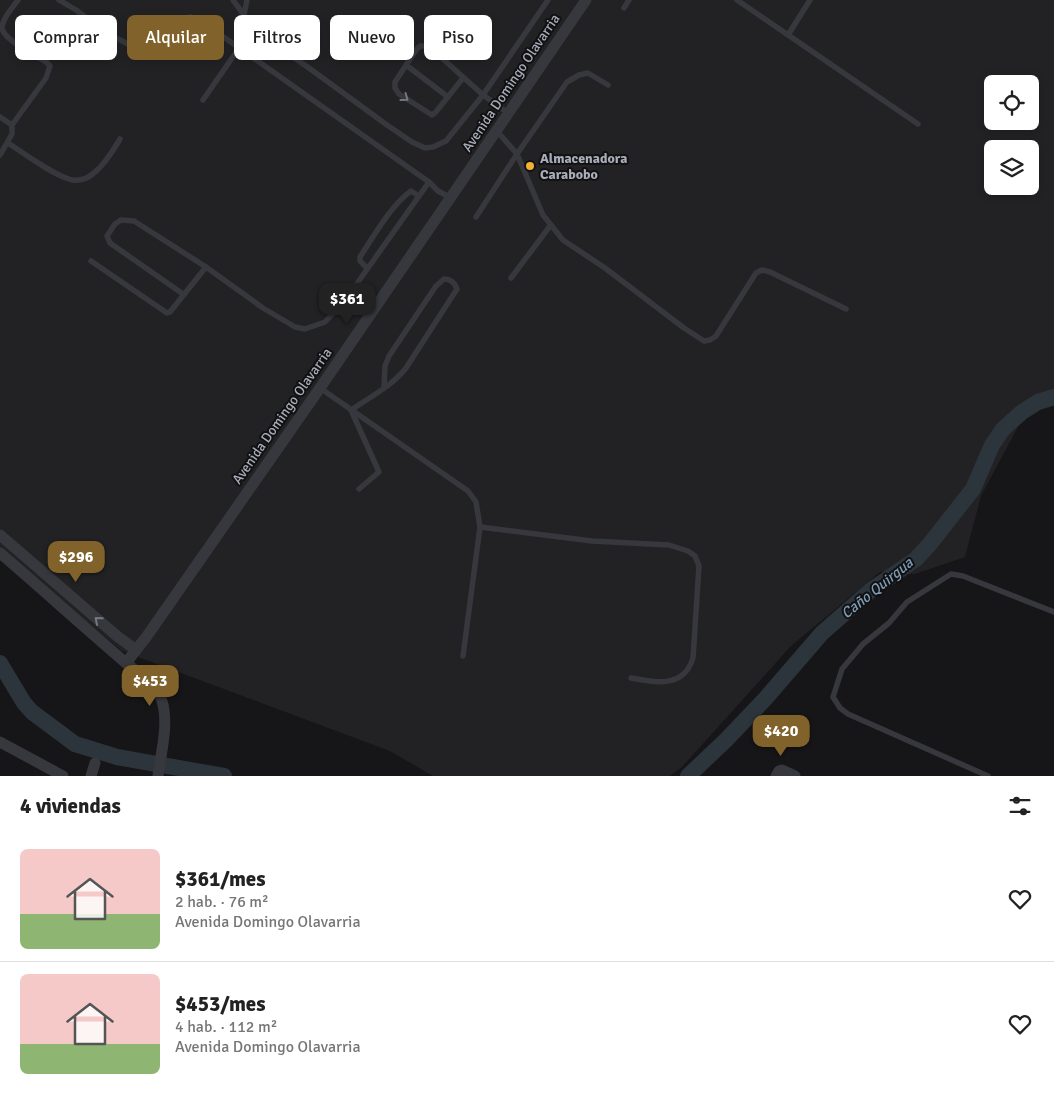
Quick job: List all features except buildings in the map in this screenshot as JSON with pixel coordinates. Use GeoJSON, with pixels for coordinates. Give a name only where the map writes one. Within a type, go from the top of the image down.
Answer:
{"type":"FeatureCollection","features":[{"type":"Feature","properties":{"kind":"street","name":"Avenida Domingo Olavarria"},"geometry":{"type":"LineString","coordinates":[[126,663],[320,388],[586,0]]}},
{"type":"Feature","properties":{"kind":"street"},"geometry":{"type":"LineString","coordinates":[[0,535],[117,636],[136,650]]}},
{"type":"Feature","properties":{"kind":"street"},"geometry":{"type":"LineString","coordinates":[[0,553],[126,663],[152,683],[159,692],[165,720],[158,776]]}},
{"type":"Feature","properties":{"kind":"street"},"geometry":{"type":"LineString","coordinates":[[0,742],[63,776]]}},
{"type":"Feature","properties":{"kind":"street"},"geometry":{"type":"LineString","coordinates":[[91,776],[95,763]]}},
{"type":"Feature","properties":{"kind":"street"},"geometry":{"type":"LineString","coordinates":[[776,776],[782,770],[795,776]]}},
{"type":"Feature","properties":{"kind":"lane"},"geometry":{"type":"LineString","coordinates":[[0,155],[12,134],[12,125],[46,78],[50,66],[4,34],[2,27],[4,21],[18,0]]}},
{"type":"Feature","properties":{"kind":"lane"},"geometry":{"type":"LineString","coordinates":[[59,0],[108,34],[128,44],[141,46],[151,40],[170,20],[191,17],[234,44]]}},
{"type":"Feature","properties":{"kind":"lane"},"geometry":{"type":"LineString","coordinates":[[233,0],[244,15]]}},
{"type":"Feature","properties":{"kind":"lane"},"geometry":{"type":"LineString","coordinates":[[244,15],[247,0]]}},
{"type":"Feature","properties":{"kind":"lane"},"geometry":{"type":"LineString","coordinates":[[297,60],[412,142],[425,148],[434,147],[446,141],[483,95],[548,0]]}},
{"type":"Feature","properties":{"kind":"lane"},"geometry":{"type":"LineString","coordinates":[[624,8],[629,0]]}},
{"type":"Feature","properties":{"kind":"lane"},"geometry":{"type":"LineString","coordinates":[[737,0],[918,124]]}},
{"type":"Feature","properties":{"kind":"lane"},"geometry":{"type":"LineString","coordinates":[[788,35],[810,0]]}},
{"type":"Feature","properties":{"kind":"lane"},"geometry":{"type":"LineString","coordinates":[[463,78],[432,115],[399,94],[394,82],[420,46],[425,46],[433,50],[483,95],[508,113]]}},
{"type":"Feature","properties":{"kind":"lane"},"geometry":{"type":"LineString","coordinates":[[203,100],[234,55]]}},
{"type":"Feature","properties":{"kind":"lane"},"geometry":{"type":"LineString","coordinates":[[256,60],[428,182],[438,192],[451,198]]}},
{"type":"Feature","properties":{"kind":"lane"},"geometry":{"type":"LineString","coordinates":[[406,65],[448,97]]}},
{"type":"Feature","properties":{"kind":"lane"},"geometry":{"type":"LineString","coordinates":[[476,217],[517,154],[568,82],[579,74],[588,73],[608,86]]}},
{"type":"Feature","properties":{"kind":"lane"},"geometry":{"type":"LineString","coordinates":[[0,117],[12,125]]}},
{"type":"Feature","properties":{"kind":"lane"},"geometry":{"type":"LineString","coordinates":[[497,131],[517,154],[536,202],[550,226],[563,240],[605,268],[704,341],[716,336],[756,273],[762,270],[770,272],[846,309]]}},
{"type":"Feature","properties":{"kind":"lane"},"geometry":{"type":"LineString","coordinates":[[8,143],[28,157],[70,180],[84,179],[95,172],[120,138]]}},
{"type":"Feature","properties":{"kind":"lane"},"geometry":{"type":"LineString","coordinates":[[183,294],[110,243],[107,236],[115,224],[121,220],[134,221],[206,267],[263,308],[295,328],[305,329],[325,322],[346,299],[428,182]]}},
{"type":"Feature","properties":{"kind":"lane"},"geometry":{"type":"LineString","coordinates":[[367,268],[360,261],[360,257],[394,208],[402,197],[411,191],[419,196]]}},
{"type":"Feature","properties":{"kind":"lane"},"geometry":{"type":"LineString","coordinates":[[512,278],[550,226]]}},
{"type":"Feature","properties":{"kind":"lane"},"geometry":{"type":"LineString","coordinates":[[91,261],[164,313],[170,312],[206,267]]}},
{"type":"Feature","properties":{"kind":"lane"},"geometry":{"type":"LineString","coordinates":[[351,410],[397,380],[406,368],[457,289],[449,279],[444,279],[436,286],[389,356],[384,366],[384,387]]}},
{"type":"Feature","properties":{"kind":"lane"},"geometry":{"type":"LineString","coordinates":[[320,388],[468,491],[476,502],[480,527],[463,656]]}},
{"type":"Feature","properties":{"kind":"lane"},"geometry":{"type":"LineString","coordinates":[[351,410],[379,472],[358,489]]}},
{"type":"Feature","properties":{"kind":"lane"},"geometry":{"type":"LineString","coordinates":[[480,527],[592,541],[669,545],[688,550],[695,556],[699,566],[691,667],[682,678],[672,680],[631,678]]}},
{"type":"Feature","properties":{"kind":"lane"},"geometry":{"type":"LineString","coordinates":[[988,776],[848,714],[840,708],[833,697],[842,669],[863,644],[889,623],[907,602],[951,574],[963,576],[1054,612]]}},
{"type":"Feature","properties":{"kind":"shaded area"},"geometry":{"type":"Polygon","coordinates":[[[0,0],[1054,0],[1054,401],[1029,406],[981,496],[965,557],[915,574],[880,572],[791,646],[682,767],[670,776],[433,776],[390,751],[122,651],[0,550],[0,0]]]}},
{"type":"Feature","properties":{"kind":"waterway","name":"Caño Quirgua"},"geometry":{"type":"LineString","coordinates":[[688,776],[765,699],[822,633],[871,590],[916,559],[929,545],[973,489],[992,445],[1003,429],[1022,412],[1038,402],[1054,397]]}},
{"type":"Feature","properties":{"kind":"waterway","name":"Caño Quirgua"},"geometry":{"type":"LineString","coordinates":[[0,663],[24,703],[32,712],[75,744],[117,757],[224,776]]}},
{"type":"Feature","properties":{"kind":"place","name":"Almacenadora Carabobo"},"geometry":{"type":"Point","coordinates":[530,166]}}]}
